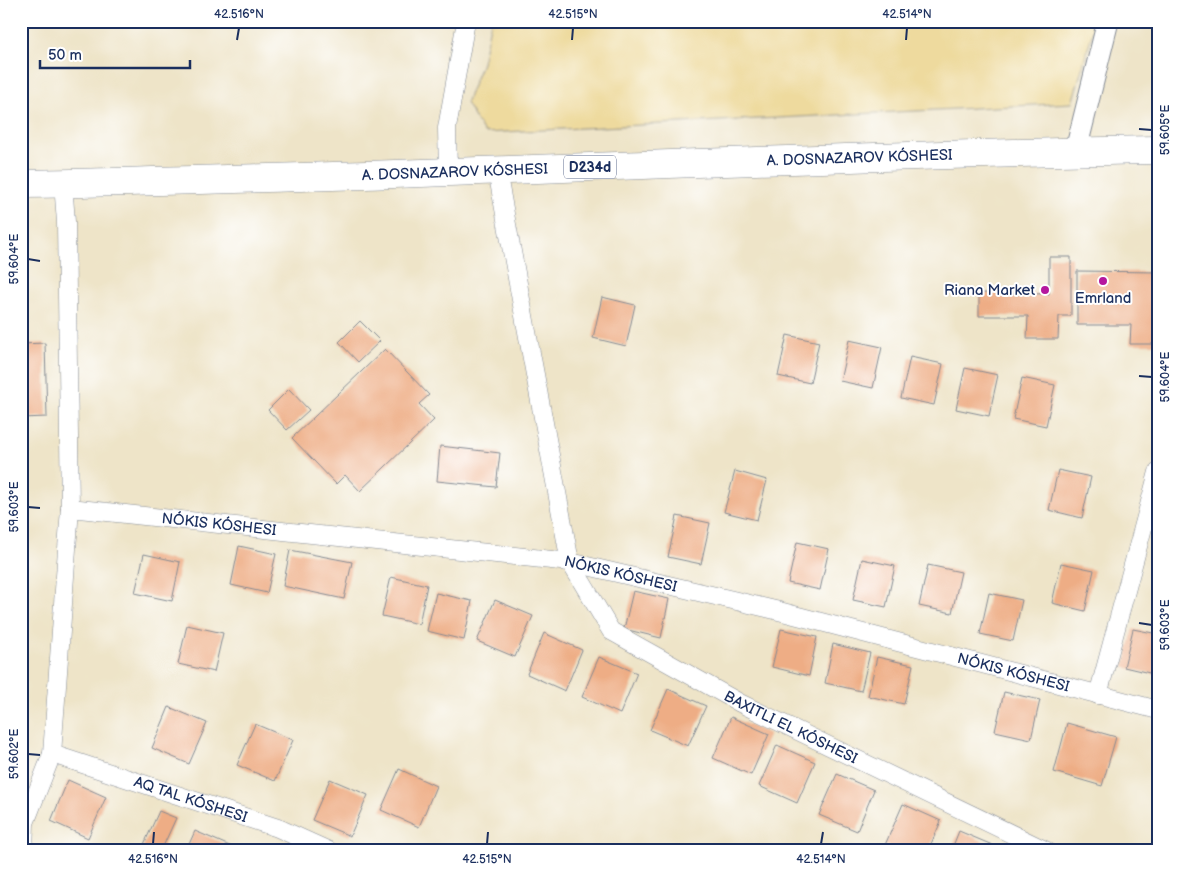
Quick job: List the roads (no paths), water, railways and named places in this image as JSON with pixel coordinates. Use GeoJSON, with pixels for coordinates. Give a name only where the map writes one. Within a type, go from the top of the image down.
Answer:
{"type":"FeatureCollection","features":[{"type":"Feature","properties":{"kind":"main road","name":"A. DOSNAZAROV KÓSHESI"},"geometry":{"type":"LineString","coordinates":[[21,184],[497,171],[1076,150],[1158,150]]}},
{"type":"Feature","properties":{"kind":"street"},"geometry":{"type":"LineString","coordinates":[[448,172],[447,128],[466,21]]}},
{"type":"Feature","properties":{"kind":"street"},"geometry":{"type":"LineString","coordinates":[[1076,150],[1108,21]]}},
{"type":"Feature","properties":{"kind":"street"},"geometry":{"type":"LineString","coordinates":[[497,171],[570,562],[612,631],[740,703],[1047,851]]}},
{"type":"Feature","properties":{"kind":"street"},"geometry":{"type":"LineString","coordinates":[[24,851],[25,824],[52,754],[70,508],[66,232],[63,183]]}},
{"type":"Feature","properties":{"kind":"street"},"geometry":{"type":"LineString","coordinates":[[1098,695],[1158,472]]}},
{"type":"Feature","properties":{"kind":"street","name":"NÓKIS KÓSHESI"},"geometry":{"type":"LineString","coordinates":[[70,508],[570,562],[775,610],[1158,710]]}},
{"type":"Feature","properties":{"kind":"street","name":"AQ TAL KÓSHESI"},"geometry":{"type":"LineString","coordinates":[[52,754],[278,828],[329,851]]}},
{"type":"Feature","properties":{"kind":"place","name":"Emrland"},"geometry":{"type":"Point","coordinates":[1103,281]}},
{"type":"Feature","properties":{"kind":"place","name":"Riana Market"},"geometry":{"type":"Point","coordinates":[1045,290]}}]}
